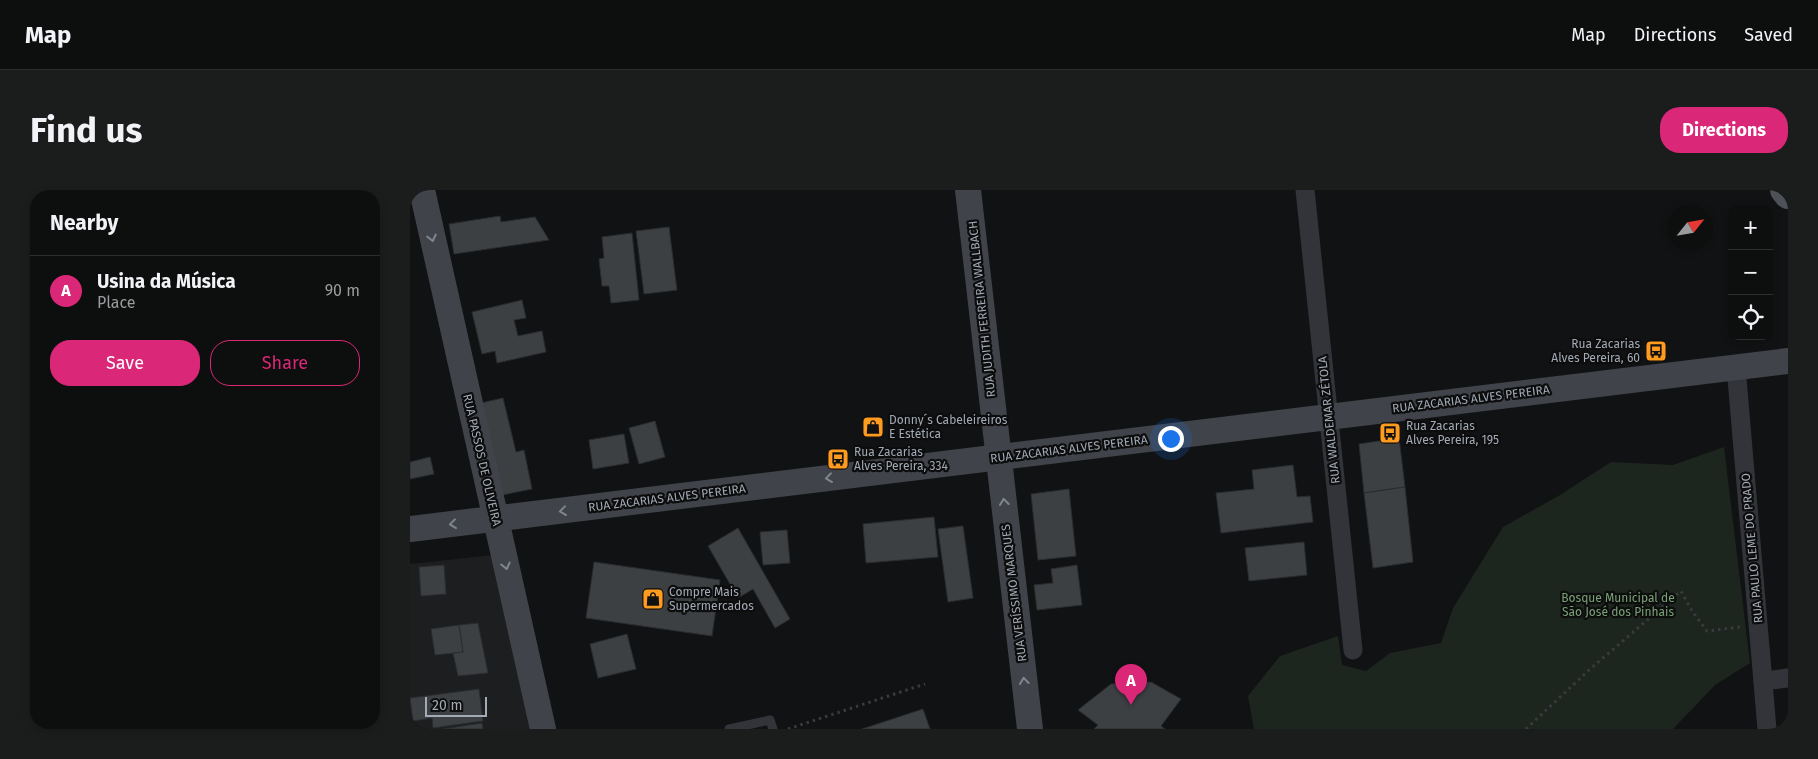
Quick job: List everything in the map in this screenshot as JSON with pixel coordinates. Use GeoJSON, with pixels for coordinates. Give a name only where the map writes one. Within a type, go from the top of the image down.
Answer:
{"type":"FeatureCollection","features":[{"type":"Feature","properties":{"kind":"main road","name":"RUA PASSOS DE OLIVEIRA"},"geometry":{"type":"LineString","coordinates":[[422,190],[543,729]]}},
{"type":"Feature","properties":{"kind":"main road","name":"RUA JUDITH FERREIRA WALLBACH"},"geometry":{"type":"LineString","coordinates":[[968,190],[999,457]]}},
{"type":"Feature","properties":{"kind":"main road"},"geometry":{"type":"LineString","coordinates":[[1784,190],[1788,195]]}},
{"type":"Feature","properties":{"kind":"main road","name":"RUA ZACARIAS ALVES PEREIRA"},"geometry":{"type":"LineString","coordinates":[[410,529],[1788,360]]}},
{"type":"Feature","properties":{"kind":"main road","name":"RUA VERÍSSIMO MARQUES"},"geometry":{"type":"LineString","coordinates":[[999,457],[1030,729]]}},
{"type":"Feature","properties":{"kind":"street"},"geometry":{"type":"LineString","coordinates":[[410,192],[422,190]]}},
{"type":"Feature","properties":{"kind":"street","name":"RUA WALDEMAR ZÉTOLA"},"geometry":{"type":"LineString","coordinates":[[1305,190],[1353,650]]}},
{"type":"Feature","properties":{"kind":"street","name":"RUA PAULO LEME DO PRADO"},"geometry":{"type":"LineString","coordinates":[[1736,367],[1767,729]]}},
{"type":"Feature","properties":{"kind":"street"},"geometry":{"type":"LineString","coordinates":[[1763,681],[1788,678]]}},
{"type":"Feature","properties":{"kind":"lane"},"geometry":{"type":"LineString","coordinates":[[729,729],[770,720],[773,729]]}},
{"type":"Feature","properties":{"kind":"path"},"geometry":{"type":"LineString","coordinates":[[1526,729],[1589,670],[1681,591],[1692,611],[1707,631],[1758,624]]}},
{"type":"Feature","properties":{"kind":"path"},"geometry":{"type":"LineString","coordinates":[[787,729],[925,684]]}},
{"type":"Feature","properties":{"kind":"shaded area"},"geometry":{"type":"Polygon","coordinates":[[[512,553],[553,729],[410,729],[410,564],[512,553]]]}},
{"type":"Feature","properties":{"kind":"green space","name":"Bosque Municipal de São José dos Pinhais"},"geometry":{"type":"Polygon","coordinates":[[[1724,447],[1750,663],[1715,685],[1673,729],[1254,729],[1248,696],[1280,656],[1338,636],[1342,665],[1366,671],[1390,653],[1441,643],[1453,608],[1503,527],[1560,495],[1611,462],[1673,465],[1724,447]]]}},
{"type":"Feature","properties":{"kind":"building"},"geometry":{"type":"Polygon","coordinates":[[[500,216],[501,222],[535,217],[549,240],[454,254],[449,224],[500,216]]]}},
{"type":"Feature","properties":{"kind":"building"},"geometry":{"type":"Polygon","coordinates":[[[669,227],[677,290],[644,294],[636,231],[669,227]]]}},
{"type":"Feature","properties":{"kind":"building"},"geometry":{"type":"Polygon","coordinates":[[[632,233],[639,300],[611,303],[609,286],[602,286],[599,259],[604,258],[602,237],[632,233]]]}},
{"type":"Feature","properties":{"kind":"building"},"geometry":{"type":"Polygon","coordinates":[[[522,300],[526,318],[514,320],[518,336],[542,331],[546,352],[497,363],[495,351],[482,354],[472,312],[522,300]]]}},
{"type":"Feature","properties":{"kind":"building"},"geometry":{"type":"Polygon","coordinates":[[[503,398],[516,452],[524,450],[532,489],[502,495],[481,403],[503,398]]]}},
{"type":"Feature","properties":{"kind":"building"},"geometry":{"type":"Polygon","coordinates":[[[655,421],[665,457],[639,464],[629,428],[655,421]]]}},
{"type":"Feature","properties":{"kind":"building"},"geometry":{"type":"Polygon","coordinates":[[[624,434],[629,463],[593,469],[589,440],[624,434]]]}},
{"type":"Feature","properties":{"kind":"building"},"geometry":{"type":"Polygon","coordinates":[[[1399,438],[1405,487],[1364,493],[1359,444],[1399,438]]]}},
{"type":"Feature","properties":{"kind":"building"},"geometry":{"type":"Polygon","coordinates":[[[430,457],[434,474],[410,479],[410,462],[430,457]]]}},
{"type":"Feature","properties":{"kind":"building"},"geometry":{"type":"Polygon","coordinates":[[[1293,465],[1297,497],[1310,496],[1313,522],[1221,533],[1216,493],[1254,489],[1252,470],[1293,465]]]}},
{"type":"Feature","properties":{"kind":"building"},"geometry":{"type":"Polygon","coordinates":[[[1405,487],[1413,562],[1373,568],[1364,493],[1405,487]]]}},
{"type":"Feature","properties":{"kind":"building"},"geometry":{"type":"Polygon","coordinates":[[[1069,489],[1076,556],[1038,560],[1031,494],[1069,489]]]}},
{"type":"Feature","properties":{"kind":"building"},"geometry":{"type":"Polygon","coordinates":[[[934,517],[938,557],[866,563],[863,524],[934,517]]]}},
{"type":"Feature","properties":{"kind":"building"},"geometry":{"type":"Polygon","coordinates":[[[963,526],[973,598],[948,602],[938,529],[963,526]]]}},
{"type":"Feature","properties":{"kind":"building"},"geometry":{"type":"Polygon","coordinates":[[[738,528],[790,619],[775,628],[753,589],[738,598],[708,546],[738,528]]]}},
{"type":"Feature","properties":{"kind":"building"},"geometry":{"type":"Polygon","coordinates":[[[787,530],[790,563],[763,565],[760,532],[787,530]]]}},
{"type":"Feature","properties":{"kind":"building"},"geometry":{"type":"Polygon","coordinates":[[[1304,542],[1307,575],[1249,581],[1245,548],[1304,542]]]}},
{"type":"Feature","properties":{"kind":"building","name":"Compre Mais Supermercados"},"geometry":{"type":"Polygon","coordinates":[[[594,562],[720,580],[712,636],[586,618],[594,562]]]}},
{"type":"Feature","properties":{"kind":"building"},"geometry":{"type":"Polygon","coordinates":[[[444,565],[446,594],[421,596],[419,567],[444,565]]]}},
{"type":"Feature","properties":{"kind":"building"},"geometry":{"type":"Polygon","coordinates":[[[1077,565],[1082,605],[1037,610],[1034,585],[1053,583],[1051,569],[1077,565]]]}},
{"type":"Feature","properties":{"kind":"building"},"geometry":{"type":"Polygon","coordinates":[[[478,623],[488,673],[458,676],[453,653],[463,652],[459,625],[478,623]]]}},
{"type":"Feature","properties":{"kind":"building"},"geometry":{"type":"Polygon","coordinates":[[[459,625],[463,652],[435,655],[431,629],[459,625]]]}},
{"type":"Feature","properties":{"kind":"building"},"geometry":{"type":"Polygon","coordinates":[[[627,634],[636,669],[598,678],[590,644],[627,634]]]}},
{"type":"Feature","properties":{"kind":"building"},"geometry":{"type":"Polygon","coordinates":[[[1151,682],[1181,699],[1161,726],[1165,729],[1094,729],[1098,725],[1078,710],[1111,684],[1151,682]]]}},
{"type":"Feature","properties":{"kind":"building"},"geometry":{"type":"Polygon","coordinates":[[[479,689],[483,721],[433,728],[432,718],[413,721],[410,698],[479,689]]]}},
{"type":"Feature","properties":{"kind":"building"},"geometry":{"type":"Polygon","coordinates":[[[923,709],[930,729],[862,729],[923,709]]]}},
{"type":"Feature","properties":{"kind":"building"},"geometry":{"type":"Polygon","coordinates":[[[482,723],[483,729],[443,729],[482,723]]]}},
{"type":"Feature","properties":{"kind":"place","name":"Rua Zacarias Alves Pereira, 60"},"geometry":{"type":"Point","coordinates":[1656,351]}},
{"type":"Feature","properties":{"kind":"place","name":"Donny´s Cabeleireiros E Estética"},"geometry":{"type":"Point","coordinates":[873,427]}},
{"type":"Feature","properties":{"kind":"place","name":"Rua Zacarias Alves Pereira, 195"},"geometry":{"type":"Point","coordinates":[1390,433]}},
{"type":"Feature","properties":{"kind":"place","name":"Rua Zacarias Alves Pereira, 334"},"geometry":{"type":"Point","coordinates":[838,459]}},
{"type":"Feature","properties":{"kind":"place","name":"Compre Mais Supermercados"},"geometry":{"type":"Point","coordinates":[653,599]}},
{"type":"Feature","properties":{"kind":"place","name":"Usina da Música"},"geometry":{"type":"Point","coordinates":[1131,705]}}]}
